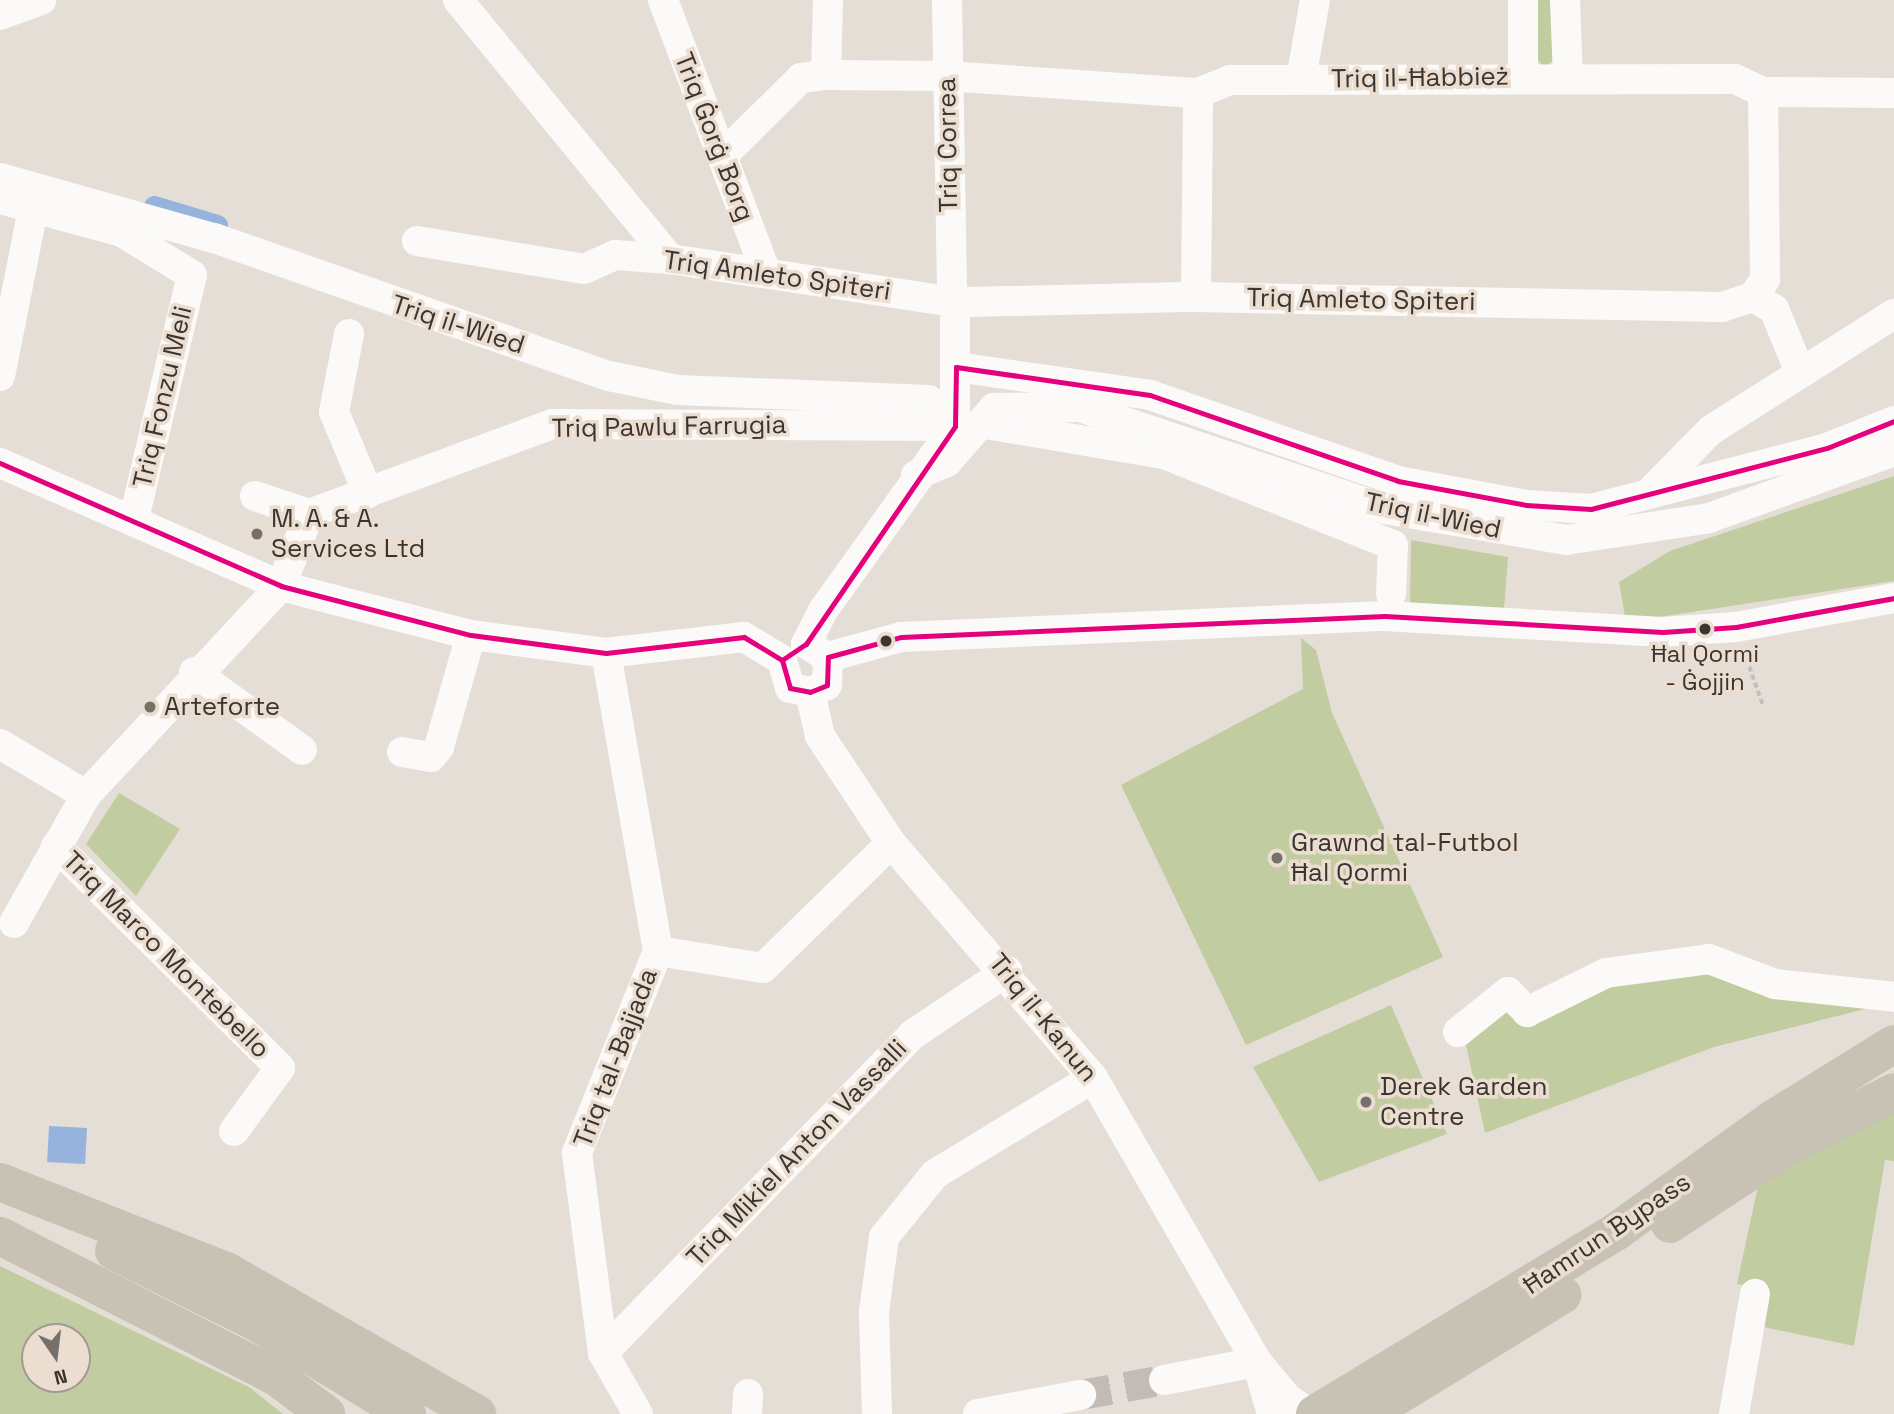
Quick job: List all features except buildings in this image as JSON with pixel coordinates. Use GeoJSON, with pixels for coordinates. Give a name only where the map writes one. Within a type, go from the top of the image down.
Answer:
{"type":"FeatureCollection","features":[{"type":"Feature","properties":{"kind":"highway"},"geometry":{"type":"LineString","coordinates":[[1622,1242],[1761,1103],[1894,1019]]}},
{"type":"Feature","properties":{"kind":"highway","name":"Ħamrun Bypass"},"geometry":{"type":"LineString","coordinates":[[1368,1414],[1887,1066]]}},
{"type":"Feature","properties":{"kind":"highway"},"geometry":{"type":"LineString","coordinates":[[0,1182],[228,1272],[477,1414]]}},
{"type":"Feature","properties":{"kind":"highway"},"geometry":{"type":"LineString","coordinates":[[0,1193],[256,1322],[407,1414]]}},
{"type":"Feature","properties":{"kind":"highway"},"geometry":{"type":"LineString","coordinates":[[0,1236],[72,1270],[275,1376],[327,1414]]}},
{"type":"Feature","properties":{"kind":"highway","name":"Ħamrun Bypass"},"geometry":{"type":"LineString","coordinates":[[1312,1414],[1622,1242]]}},
{"type":"Feature","properties":{"kind":"highway"},"geometry":{"type":"LineString","coordinates":[[72,1270],[160,1293],[295,1359],[374,1414]]}},
{"type":"Feature","properties":{"kind":"street"},"geometry":{"type":"LineString","coordinates":[[0,15],[41,0]]}},
{"type":"Feature","properties":{"kind":"street"},"geometry":{"type":"LineString","coordinates":[[458,0],[670,259]]}},
{"type":"Feature","properties":{"kind":"street","name":"Triq Ġorġ Borg"},"geometry":{"type":"LineString","coordinates":[[663,0],[766,273]]}},
{"type":"Feature","properties":{"kind":"street"},"geometry":{"type":"LineString","coordinates":[[827,75],[828,0]]}},
{"type":"Feature","properties":{"kind":"street","name":"Triq Correa"},"geometry":{"type":"LineString","coordinates":[[947,0],[946,76],[957,367],[967,425]]}},
{"type":"Feature","properties":{"kind":"street"},"geometry":{"type":"LineString","coordinates":[[1301,79],[1315,0]]}},
{"type":"Feature","properties":{"kind":"street"},"geometry":{"type":"LineString","coordinates":[[1523,0],[1523,77]]}},
{"type":"Feature","properties":{"kind":"street"},"geometry":{"type":"LineString","coordinates":[[1565,0],[1568,78]]}},
{"type":"Feature","properties":{"kind":"street","name":"Triq il-Ħabbież"},"geometry":{"type":"LineString","coordinates":[[722,156],[801,78],[827,75],[946,76],[1198,93],[1230,80],[1523,77],[1735,79],[1763,92],[1894,93]]}},
{"type":"Feature","properties":{"kind":"street"},"geometry":{"type":"LineString","coordinates":[[1763,92],[1765,279],[1753,297],[1773,309],[1800,372]]}},
{"type":"Feature","properties":{"kind":"street"},"geometry":{"type":"LineString","coordinates":[[1196,297],[1198,93]]}},
{"type":"Feature","properties":{"kind":"street","name":"Triq il-Wied"},"geometry":{"type":"LineString","coordinates":[[0,178],[214,238],[609,376],[678,390],[929,400]]}},
{"type":"Feature","properties":{"kind":"street"},"geometry":{"type":"LineString","coordinates":[[0,199],[33,210],[0,376]]}},
{"type":"Feature","properties":{"kind":"street","name":"Triq Fonzu Meli"},"geometry":{"type":"LineString","coordinates":[[33,210],[122,232],[192,275],[134,519]]}},
{"type":"Feature","properties":{"kind":"street","name":"Triq Amleto Spiteri"},"geometry":{"type":"LineString","coordinates":[[417,241],[584,269],[615,255],[670,259],[954,302],[1196,297],[1722,307],[1753,297]]}},
{"type":"Feature","properties":{"kind":"street"},"geometry":{"type":"LineString","coordinates":[[1648,494],[1702,438],[1800,372],[1894,314]]}},
{"type":"Feature","properties":{"kind":"street"},"geometry":{"type":"LineString","coordinates":[[349,334],[334,412],[368,493]]}},
{"type":"Feature","properties":{"kind":"street"},"geometry":{"type":"LineString","coordinates":[[957,367],[1150,395],[1398,481],[1525,505],[1591,509],[1716,479],[1894,421]]}},
{"type":"Feature","properties":{"kind":"street","name":"Triq il-Wied"},"geometry":{"type":"LineString","coordinates":[[967,425],[994,408],[1080,407],[1384,509],[1517,534],[1566,540],[1709,519],[1894,451]]}},
{"type":"Feature","properties":{"kind":"street","name":"Triq Pawlu Farrugia"},"geometry":{"type":"LineString","coordinates":[[309,514],[552,424],[967,425]]}},
{"type":"Feature","properties":{"kind":"street"},"geometry":{"type":"LineString","coordinates":[[805,654],[827,685],[810,692],[790,688],[805,654],[916,475],[967,425]]}},
{"type":"Feature","properties":{"kind":"street","name":"Triq il-Wied"},"geometry":{"type":"LineString","coordinates":[[967,425],[1164,454],[1393,545],[1391,594]]}},
{"type":"Feature","properties":{"kind":"street"},"geometry":{"type":"LineString","coordinates":[[1702,438],[1716,479],[1709,519]]}},
{"type":"Feature","properties":{"kind":"street"},"geometry":{"type":"LineString","coordinates":[[0,463],[134,519],[281,586],[471,635],[606,653],[744,637],[805,654],[901,637],[1385,616],[1609,633],[1736,627],[1894,598]]}},
{"type":"Feature","properties":{"kind":"street"},"geometry":{"type":"LineString","coordinates":[[14,923],[86,795],[194,672],[281,586],[309,514],[255,496]]}},
{"type":"Feature","properties":{"kind":"street"},"geometry":{"type":"LineString","coordinates":[[402,752],[431,757],[439,747],[471,635]]}},
{"type":"Feature","properties":{"kind":"street","name":"Triq tal-Bajjada"},"geometry":{"type":"LineString","coordinates":[[606,653],[658,951],[577,1153],[603,1353],[638,1414]]}},
{"type":"Feature","properties":{"kind":"street"},"geometry":{"type":"LineString","coordinates":[[194,672],[302,750]]}},
{"type":"Feature","properties":{"kind":"street","name":"Triq il-Kanun"},"geometry":{"type":"LineString","coordinates":[[810,692],[820,736],[891,843],[1007,971],[1093,1078],[1257,1362],[1272,1414]]}},
{"type":"Feature","properties":{"kind":"street"},"geometry":{"type":"LineString","coordinates":[[0,744],[86,795]]}},
{"type":"Feature","properties":{"kind":"street"},"geometry":{"type":"LineString","coordinates":[[658,951],[763,968],[891,843]]}},
{"type":"Feature","properties":{"kind":"street","name":"Triq Marco Montebello"},"geometry":{"type":"LineString","coordinates":[[57,846],[280,1068],[234,1131]]}},
{"type":"Feature","properties":{"kind":"street"},"geometry":{"type":"LineString","coordinates":[[1458,1032],[1508,992],[1527,1012],[1606,973],[1709,960],[1775,984],[1894,997]]}},
{"type":"Feature","properties":{"kind":"street","name":"Triq Mikiel Anton Vassalli"},"geometry":{"type":"LineString","coordinates":[[603,1353],[912,1035],[1007,971]]}},
{"type":"Feature","properties":{"kind":"street"},"geometry":{"type":"LineString","coordinates":[[877,1414],[874,1312],[884,1237],[935,1174],[1093,1078]]}},
{"type":"Feature","properties":{"kind":"street"},"geometry":{"type":"LineString","coordinates":[[1734,1414],[1755,1294]]}},
{"type":"Feature","properties":{"kind":"street"},"geometry":{"type":"LineString","coordinates":[[1164,1380],[1257,1362]]}},
{"type":"Feature","properties":{"kind":"street","name":"Triq il-Kanun"},"geometry":{"type":"LineString","coordinates":[[1257,1362],[1312,1414]]}},
{"type":"Feature","properties":{"kind":"street"},"geometry":{"type":"LineString","coordinates":[[978,1414],[1081,1395]]}},
{"type":"Feature","properties":{"kind":"path"},"geometry":{"type":"LineString","coordinates":[[1736,627],[1763,705]]}},
{"type":"Feature","properties":{"kind":"green space"},"geometry":{"type":"Polygon","coordinates":[[[1533,0],[1557,0],[1559,56],[1545,67],[1534,57],[1533,0]]]}},
{"type":"Feature","properties":{"kind":"green space"},"geometry":{"type":"Polygon","coordinates":[[[1894,476],[1894,581],[1626,622],[1619,582],[1670,551],[1894,476]]]}},
{"type":"Feature","properties":{"kind":"green space"},"geometry":{"type":"Polygon","coordinates":[[[1411,540],[1508,557],[1504,609],[1410,606],[1411,540]]]}},
{"type":"Feature","properties":{"kind":"green space","name":"Grawnd tal-Futbol Ħal Qormi"},"geometry":{"type":"Polygon","coordinates":[[[1301,638],[1316,650],[1332,713],[1443,957],[1246,1045],[1121,785],[1303,689],[1301,638]]]}},
{"type":"Feature","properties":{"kind":"green space"},"geometry":{"type":"Polygon","coordinates":[[[119,793],[180,829],[136,896],[86,844],[119,793]]]}},
{"type":"Feature","properties":{"kind":"green space"},"geometry":{"type":"Polygon","coordinates":[[[1698,967],[1877,1006],[1714,1047],[1485,1133],[1465,1040],[1512,1007],[1698,967]]]}},
{"type":"Feature","properties":{"kind":"green space"},"geometry":{"type":"Polygon","coordinates":[[[1391,1005],[1447,1134],[1319,1182],[1253,1067],[1391,1005]]]}},
{"type":"Feature","properties":{"kind":"green space"},"geometry":{"type":"Polygon","coordinates":[[[1894,1098],[1894,1161],[1885,1160],[1854,1346],[1759,1326],[1767,1290],[1737,1284],[1758,1186],[1894,1098]]]}},
{"type":"Feature","properties":{"kind":"green space"},"geometry":{"type":"Polygon","coordinates":[[[0,1266],[249,1387],[283,1414],[0,1414],[0,1266]]]}},
{"type":"Feature","properties":{"kind":"water"},"geometry":{"type":"Polygon","coordinates":[[[49,1126],[87,1128],[85,1164],[47,1162],[49,1126]]]}},
{"type":"Feature","properties":{"kind":"waterway"},"geometry":{"type":"LineString","coordinates":[[154,206],[217,225]]}},
{"type":"Feature","properties":{"kind":"tunnel"},"geometry":{"type":"LineString","coordinates":[[1081,1395],[1164,1380]]}},
{"type":"Feature","properties":{"kind":"transit line"},"geometry":{"type":"LineString","coordinates":[[782,660],[806,644],[955,426],[956,367],[1150,395],[1398,481],[1526,505],[1591,509],[1827,448],[1894,421]]}},
{"type":"Feature","properties":{"kind":"transit line"},"geometry":{"type":"LineString","coordinates":[[0,463],[281,586],[471,635],[606,653],[744,637],[782,660],[790,688],[810,692],[827,685],[828,657],[901,637],[1385,616],[1663,632],[1736,627],[1894,598]]}},
{"type":"Feature","properties":{"kind":"place","name":"M. A. & A. Services Ltd"},"geometry":{"type":"Point","coordinates":[257,534]}},
{"type":"Feature","properties":{"kind":"place","name":"Ħal Qormi - Ġojjin"},"geometry":{"type":"Point","coordinates":[1705,629]}},
{"type":"Feature","properties":{"kind":"place","name":"Arteforte"},"geometry":{"type":"Point","coordinates":[150,707]}},
{"type":"Feature","properties":{"kind":"place","name":"Grawnd tal-Futbol Ħal Qormi"},"geometry":{"type":"Point","coordinates":[1277,858]}},
{"type":"Feature","properties":{"kind":"place","name":"Derek Garden Centre"},"geometry":{"type":"Point","coordinates":[1366,1102]}}]}
